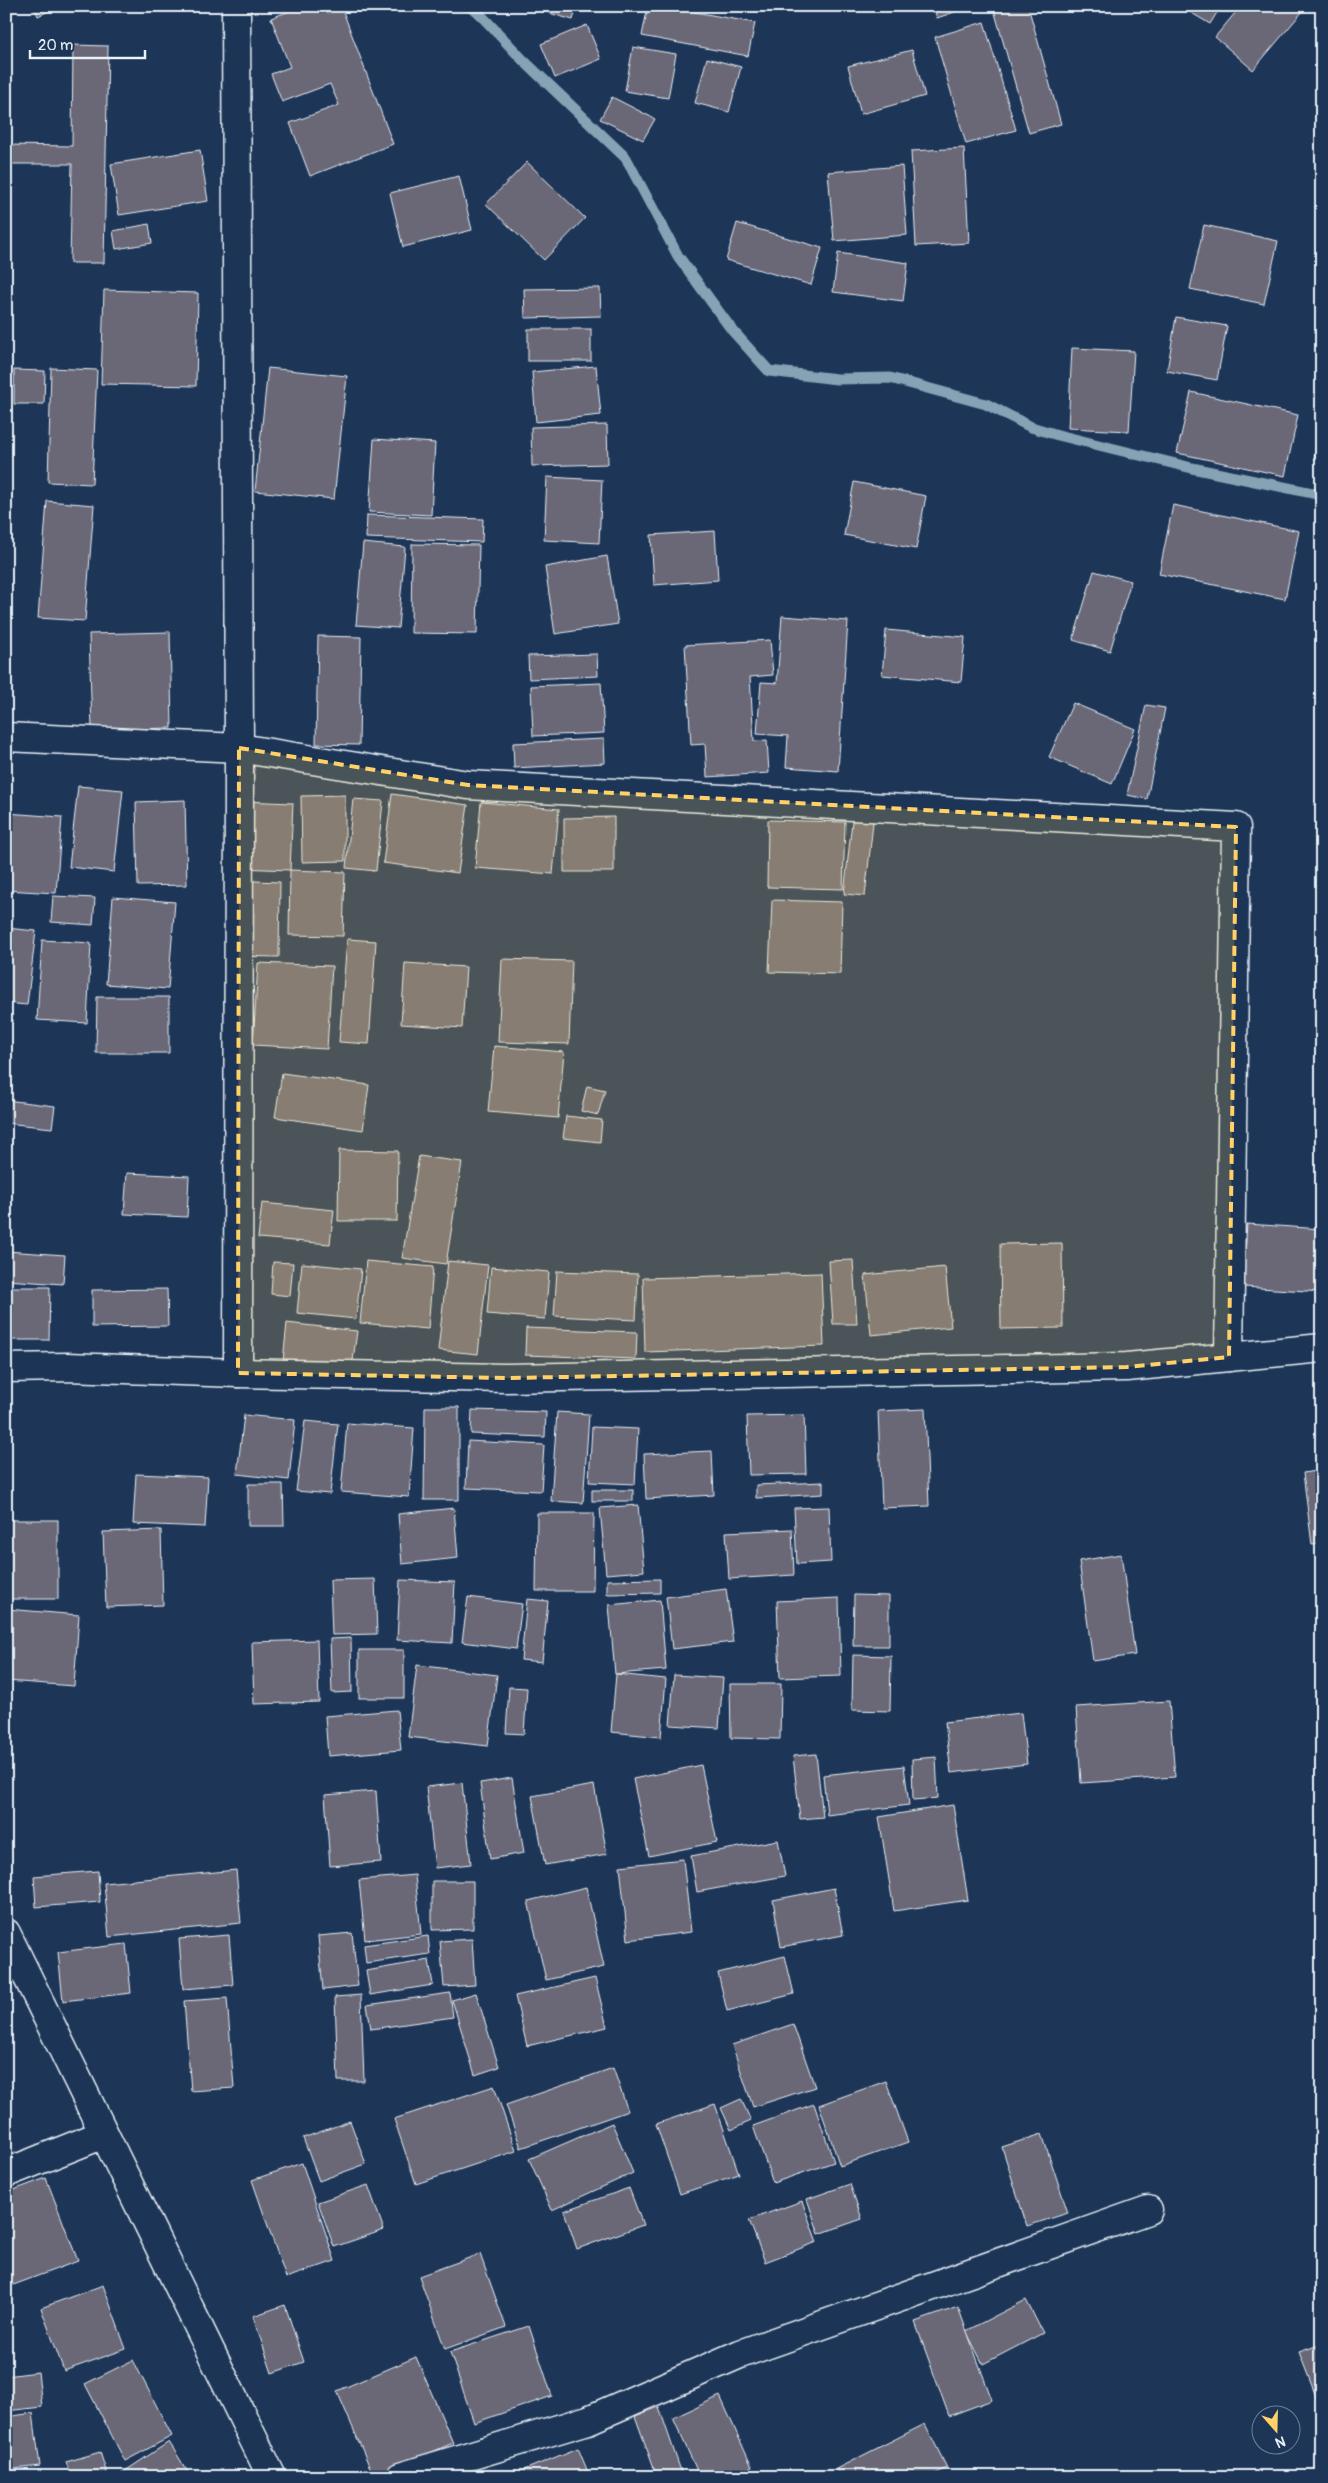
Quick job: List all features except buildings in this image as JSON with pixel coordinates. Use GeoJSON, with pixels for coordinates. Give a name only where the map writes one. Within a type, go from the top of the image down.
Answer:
{"type":"FeatureCollection","features":[{"type":"Feature","properties":{"kind":"street"},"geometry":{"type":"LineString","coordinates":[[236,6],[240,748],[238,1373]]}},
{"type":"Feature","properties":{"kind":"street"},"geometry":{"type":"LineString","coordinates":[[6,737],[240,748],[468,785],[1236,826],[1230,1357]]}},
{"type":"Feature","properties":{"kind":"street"},"geometry":{"type":"LineString","coordinates":[[6,1368],[67,1367],[238,1373],[546,1377],[1128,1367],[1322,1348]]}},
{"type":"Feature","properties":{"kind":"street"},"geometry":{"type":"LineString","coordinates":[[6,1933],[272,2477]]}},
{"type":"Feature","properties":{"kind":"street"},"geometry":{"type":"LineString","coordinates":[[6,2173],[104,2134]]}},
{"type":"Feature","properties":{"kind":"street"},"geometry":{"type":"LineString","coordinates":[[400,2477],[588,2420],[740,2354],[1148,2210]]}},
{"type":"Feature","properties":{"kind":"highlighted area"},"geometry":{"type":"Polygon","coordinates":[[[239,748],[468,785],[1236,827],[1229,1357],[1127,1367],[506,1378],[238,1373],[239,748]]]}},
{"type":"Feature","properties":{"kind":"waterway"},"geometry":{"type":"LineString","coordinates":[[468,6],[477,11],[523,60],[626,158],[678,256],[732,330],[769,371],[837,379],[890,378],[986,404],[1031,427],[1058,435],[1192,468],[1322,495]]}}]}
